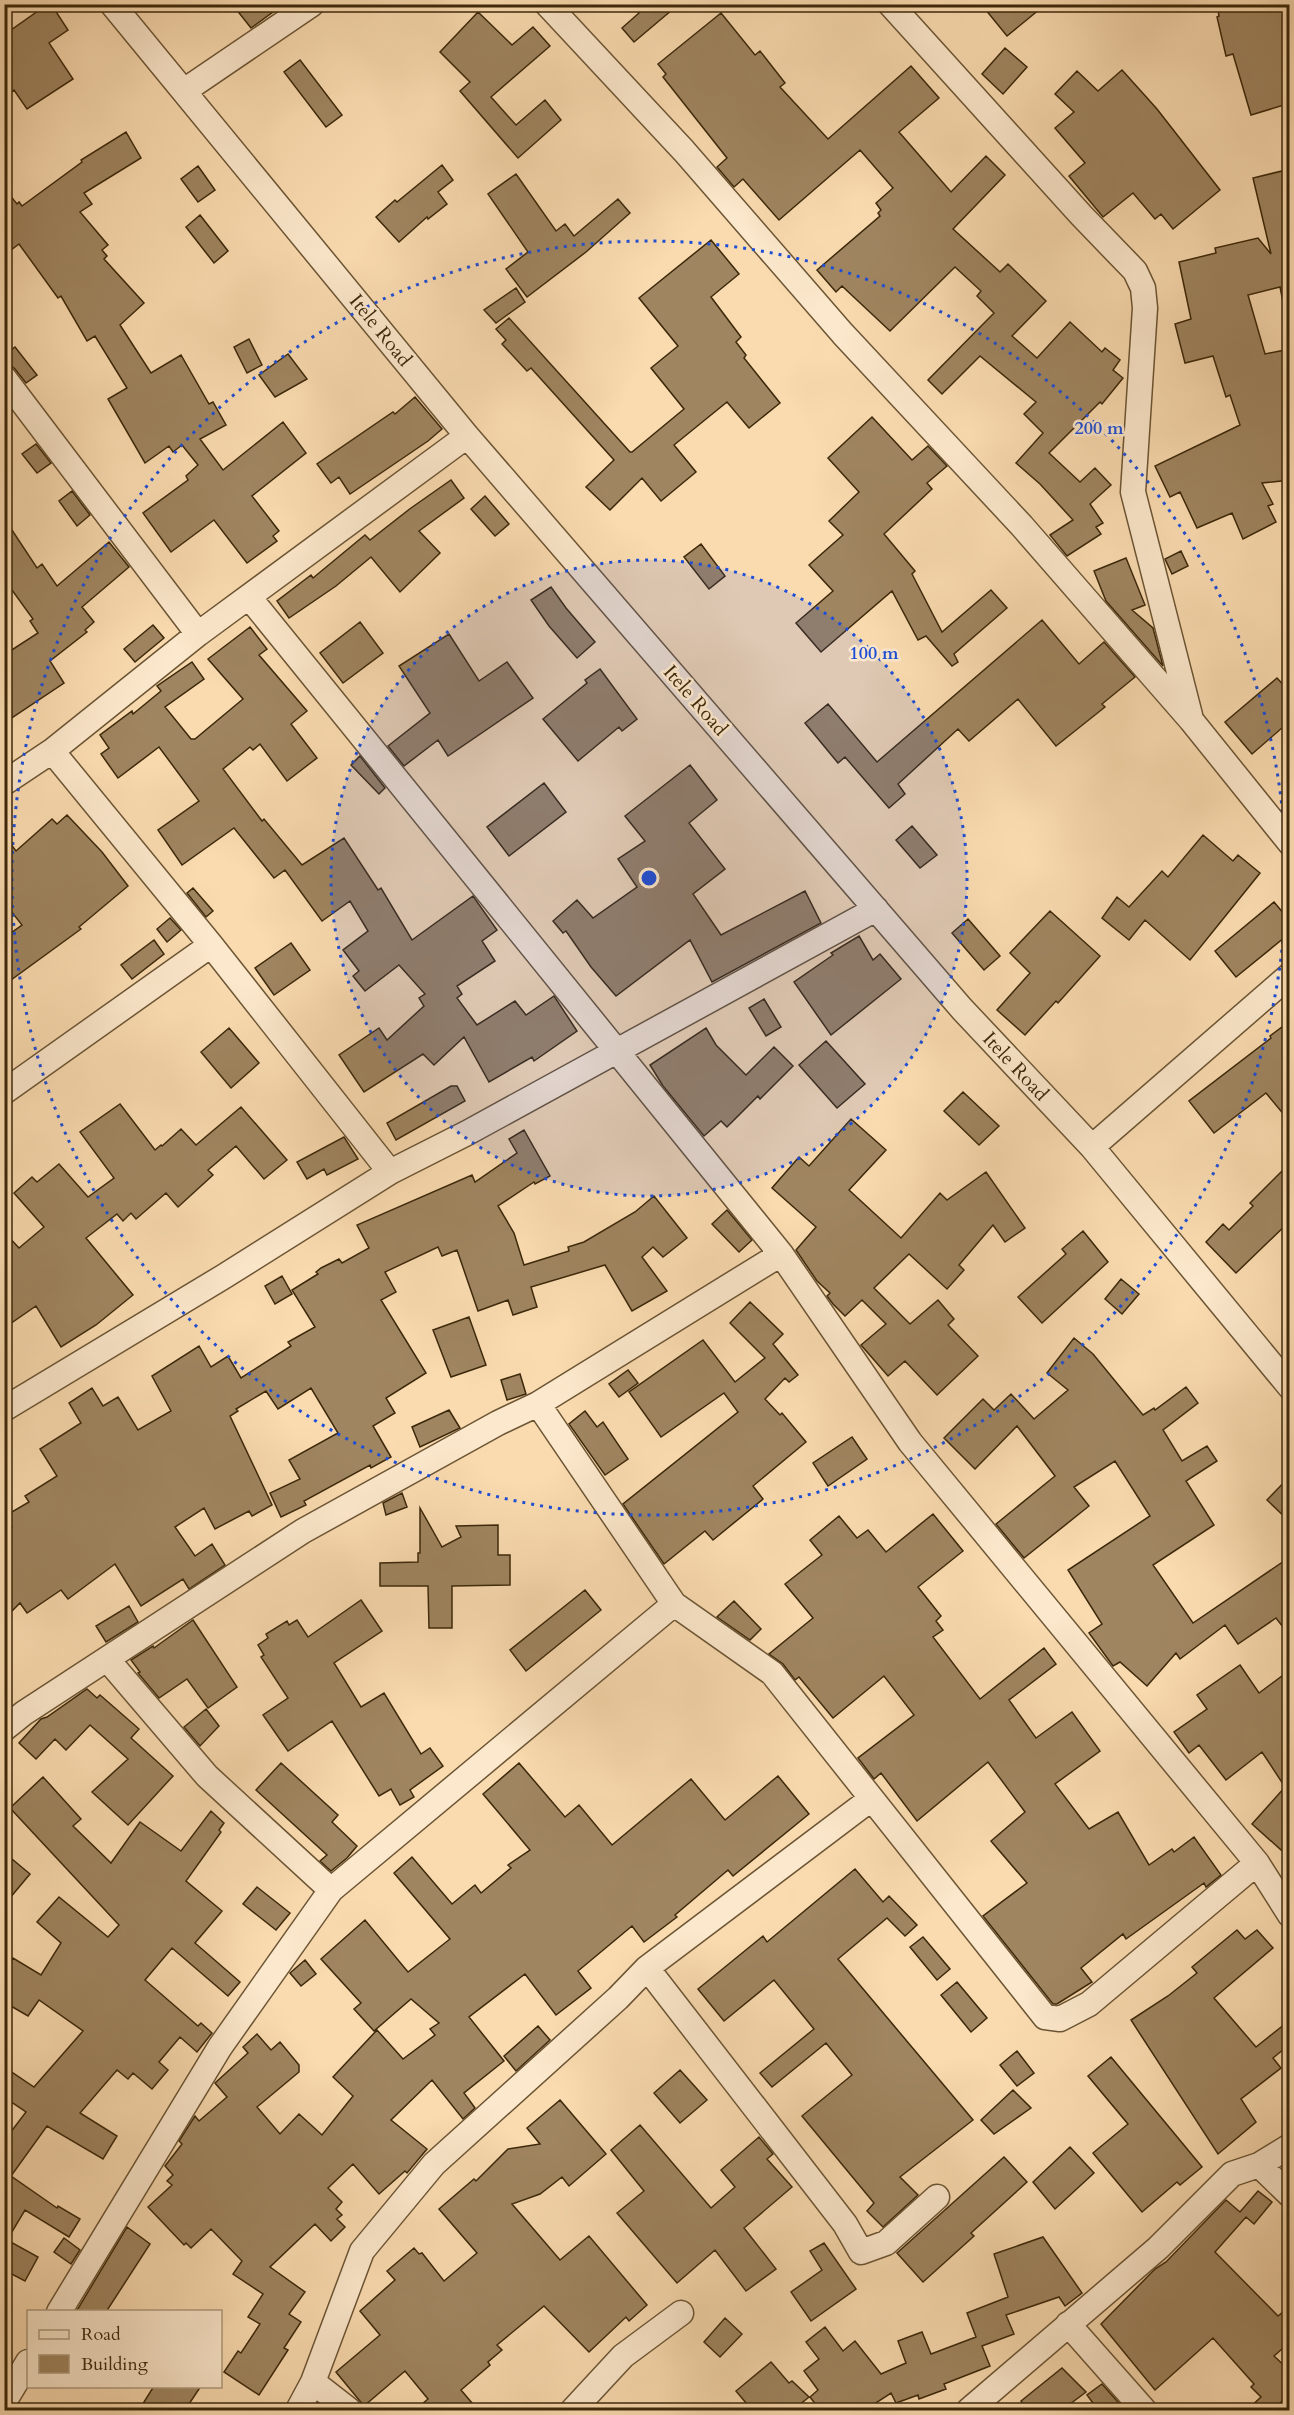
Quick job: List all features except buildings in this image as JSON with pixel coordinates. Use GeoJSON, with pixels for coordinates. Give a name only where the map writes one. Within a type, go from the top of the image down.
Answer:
{"type":"FeatureCollection","features":[{"type":"Feature","properties":{"kind":"street","name":"Itele Road"},"geometry":{"type":"LineString","coordinates":[[112,4],[467,436],[962,1009],[1092,1147],[1290,1387]]}},
{"type":"Feature","properties":{"kind":"street"},"geometry":{"type":"LineString","coordinates":[[184,91],[312,4]]}},
{"type":"Feature","properties":{"kind":"street"},"geometry":{"type":"LineString","coordinates":[[547,4],[684,151],[843,334],[1022,526],[1191,720],[1290,843]]}},
{"type":"Feature","properties":{"kind":"street"},"geometry":{"type":"LineString","coordinates":[[890,4],[1135,271],[1143,288],[1145,308],[1133,492],[1191,720]]}},
{"type":"Feature","properties":{"kind":"street"},"geometry":{"type":"LineString","coordinates":[[4,378],[198,634]]}},
{"type":"Feature","properties":{"kind":"street"},"geometry":{"type":"LineString","coordinates":[[4,783],[52,752],[198,634],[467,436]]}},
{"type":"Feature","properties":{"kind":"street"},"geometry":{"type":"LineString","coordinates":[[249,597],[781,1254],[910,1442],[1257,1863],[1290,1915]]}},
{"type":"Feature","properties":{"kind":"street"},"geometry":{"type":"LineString","coordinates":[[52,752],[211,945],[390,1172]]}},
{"type":"Feature","properties":{"kind":"street"},"geometry":{"type":"LineString","coordinates":[[4,1409],[223,1277],[390,1172],[467,1133],[876,909]]}},
{"type":"Feature","properties":{"kind":"street"},"geometry":{"type":"LineString","coordinates":[[4,1092],[211,945]]}},
{"type":"Feature","properties":{"kind":"street"},"geometry":{"type":"LineString","coordinates":[[1092,1147],[1290,975]]}},
{"type":"Feature","properties":{"kind":"street"},"geometry":{"type":"LineString","coordinates":[[4,1729],[24,1713],[303,1531],[498,1423],[538,1404],[781,1254]]}},
{"type":"Feature","properties":{"kind":"street"},"geometry":{"type":"LineString","coordinates":[[538,1404],[674,1604],[772,1673],[1045,2017],[1060,2019],[1089,2004],[1257,1863]]}},
{"type":"Feature","properties":{"kind":"street"},"geometry":{"type":"LineString","coordinates":[[60,2310],[220,2047],[331,1890],[674,1604]]}},
{"type":"Feature","properties":{"kind":"street"},"geometry":{"type":"LineString","coordinates":[[107,1659],[207,1776],[331,1890]]}},
{"type":"Feature","properties":{"kind":"street"},"geometry":{"type":"LineString","coordinates":[[298,2410],[314,2382],[362,2251],[434,2164],[618,1998],[646,1968],[871,1799]]}},
{"type":"Feature","properties":{"kind":"street"},"geometry":{"type":"LineString","coordinates":[[646,1968],[845,2224],[861,2252],[886,2243],[937,2197]]}},
{"type":"Feature","properties":{"kind":"street"},"geometry":{"type":"LineString","coordinates":[[969,2410],[1158,2248],[1232,2174],[1259,2165],[1290,2146]]}},
{"type":"Feature","properties":{"kind":"street"},"geometry":{"type":"LineString","coordinates":[[1259,2165],[1290,2195]]}},
{"type":"Feature","properties":{"kind":"street"},"geometry":{"type":"LineString","coordinates":[[573,2410],[622,2356],[681,2313]]}},
{"type":"Feature","properties":{"kind":"street"},"geometry":{"type":"LineString","coordinates":[[1068,2324],[1144,2410]]}},
{"type":"Feature","properties":{"kind":"street"},"geometry":{"type":"LineString","coordinates":[[4,2402],[27,2364]]}},
{"type":"Feature","properties":{"kind":"street"},"geometry":{"type":"LineString","coordinates":[[314,2382],[349,2410]]}}]}
